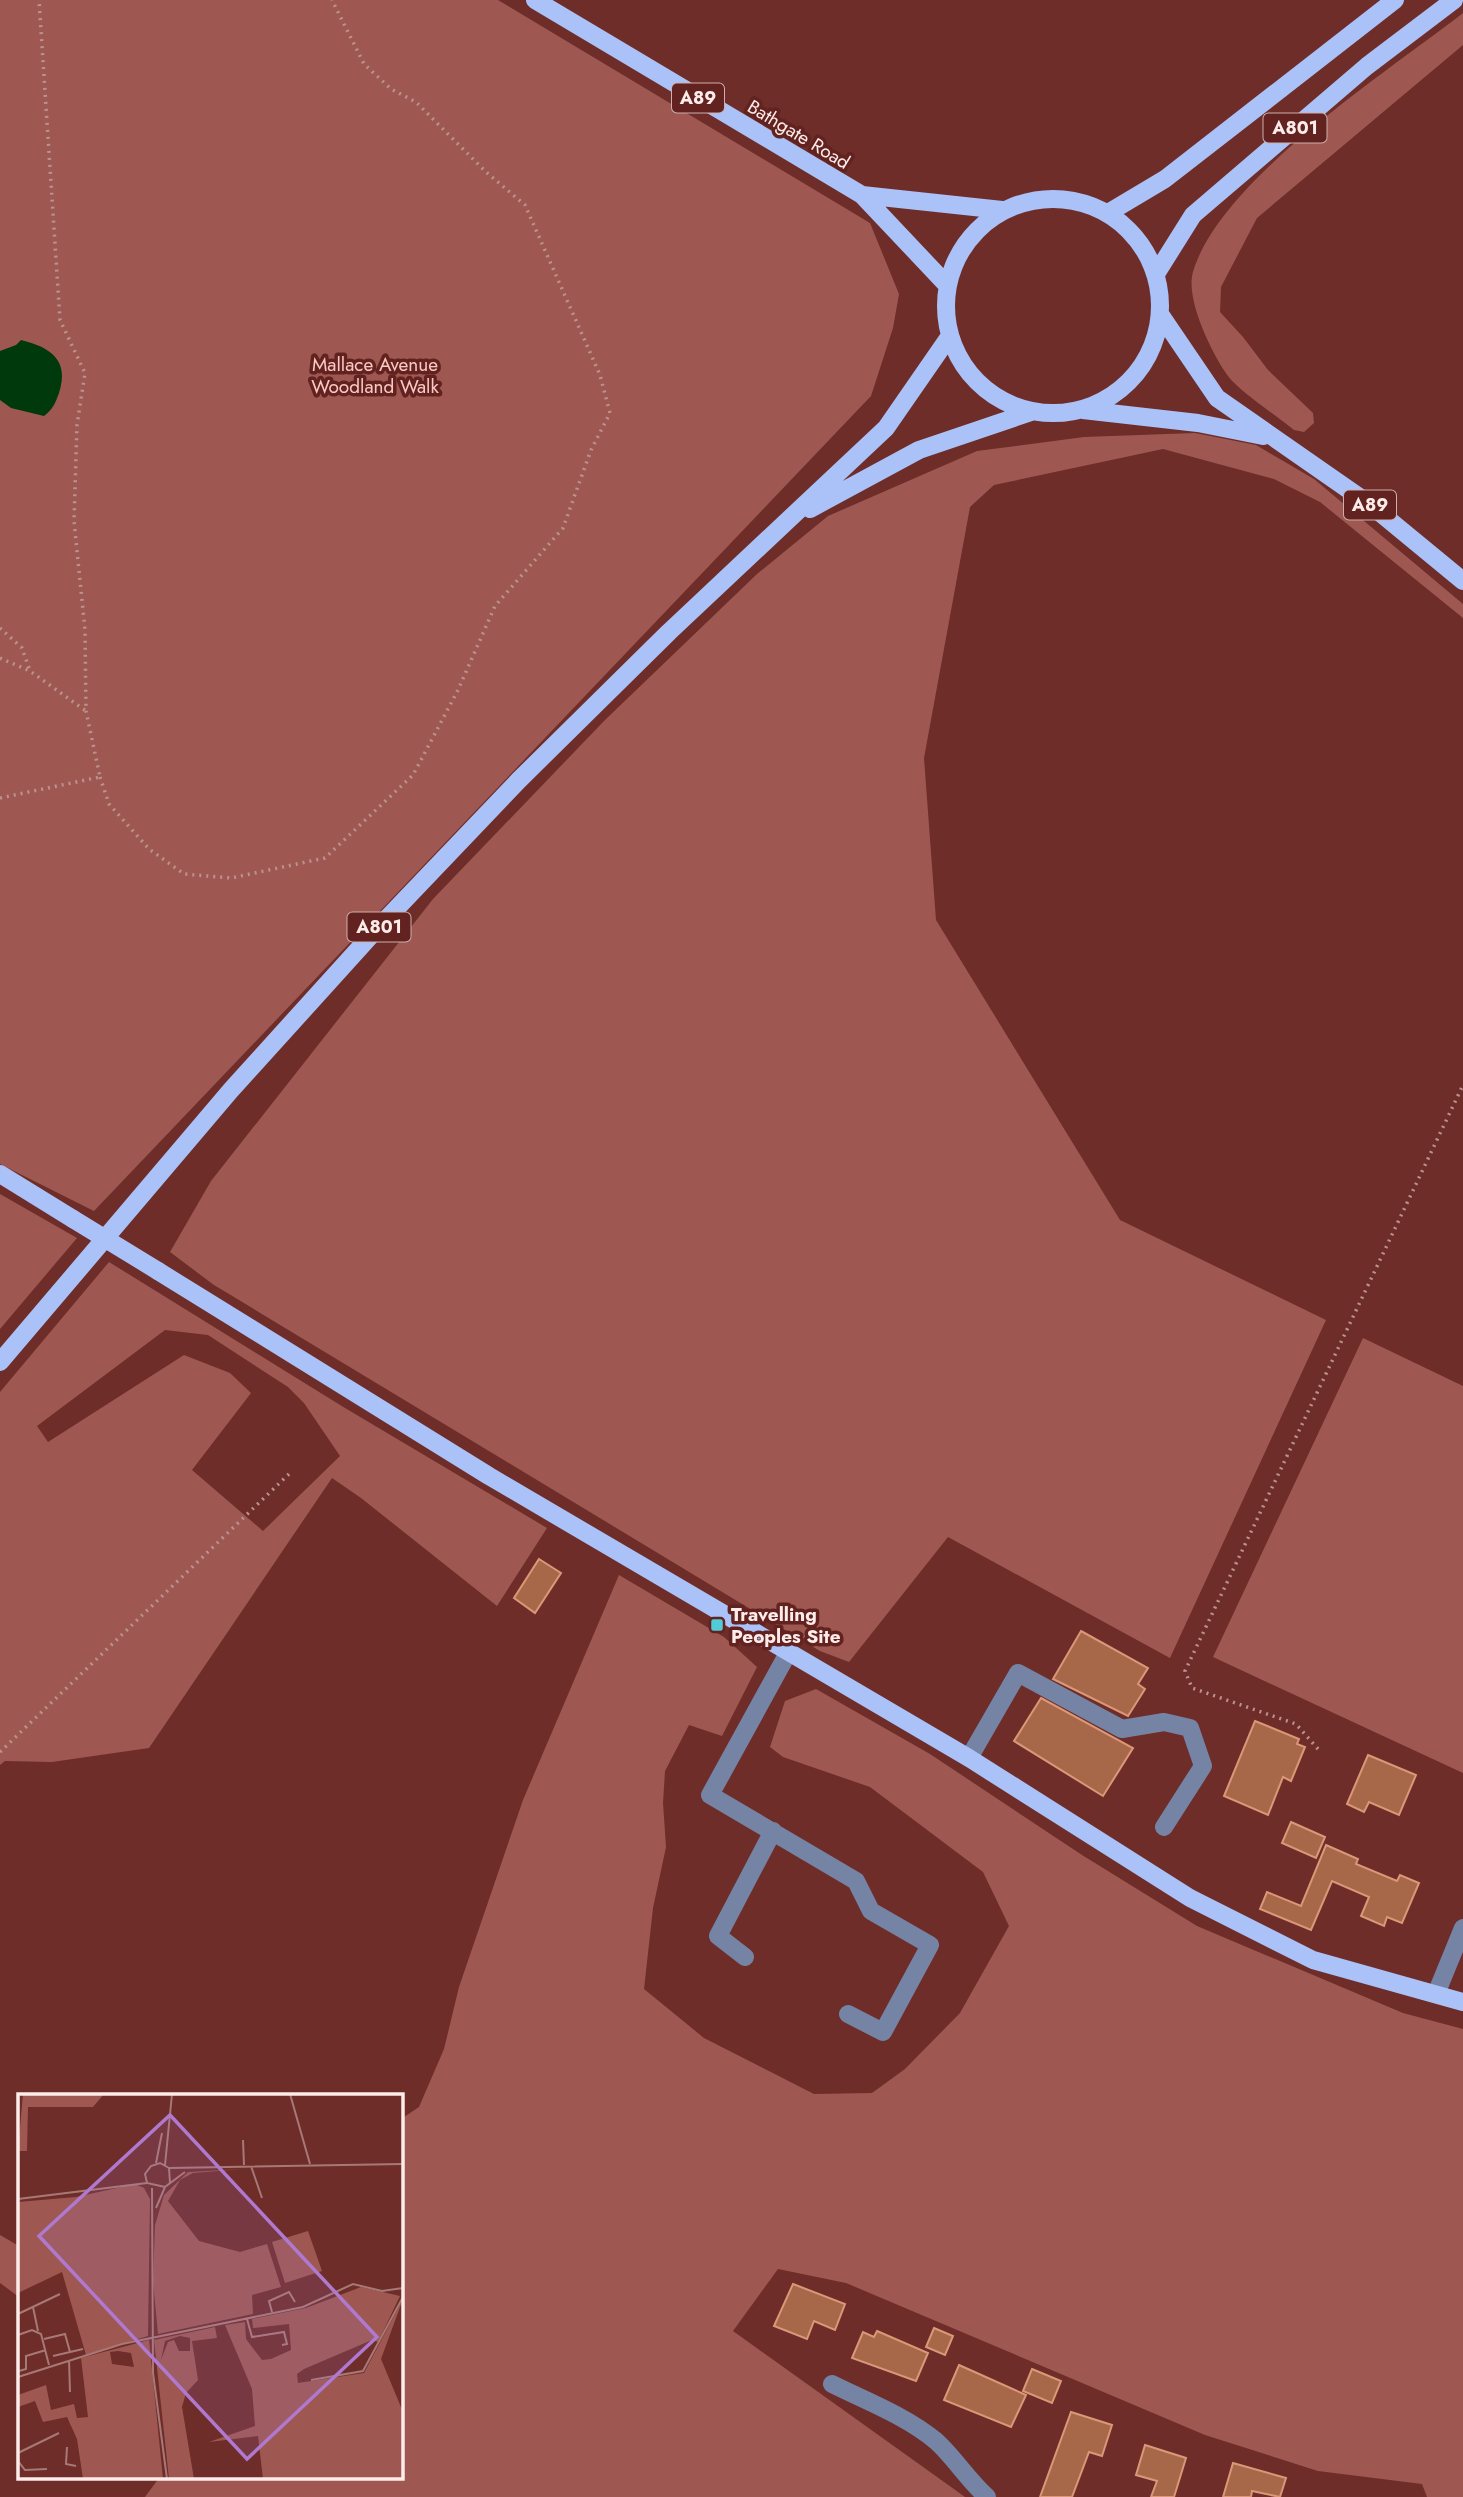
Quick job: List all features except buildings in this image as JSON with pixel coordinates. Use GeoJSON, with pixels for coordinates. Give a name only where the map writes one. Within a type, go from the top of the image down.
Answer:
{"type":"FeatureCollection","features":[{"type":"Feature","properties":{"kind":"main road","name":"Bathgate Road"},"geometry":{"type":"LineString","coordinates":[[535,0],[862,195],[947,285]]}},
{"type":"Feature","properties":{"kind":"main road","name":"A801"},"geometry":{"type":"LineString","coordinates":[[1108,213],[1165,179],[1395,0]]}},
{"type":"Feature","properties":{"kind":"main road","name":"A801"},"geometry":{"type":"LineString","coordinates":[[1156,274],[1193,215],[1367,66],[1454,0]]}},
{"type":"Feature","properties":{"kind":"main road","name":"Bathgate Road"},"geometry":{"type":"LineString","coordinates":[[862,195],[1002,210]]}},
{"type":"Feature","properties":{"kind":"main road","name":"A89"},"geometry":{"type":"LineString","coordinates":[[1082,410],[1105,400],[1134,376],[1151,350],[1160,314],[1156,274],[1136,238],[1108,213],[1066,199],[1029,201],[1002,210],[985,222],[960,250],[947,285],[949,337],[979,384],[996,398],[1031,412],[1082,410],[1198,424],[1270,437]]}},
{"type":"Feature","properties":{"kind":"main road","name":"A89"},"geometry":{"type":"LineString","coordinates":[[1160,314],[1217,398],[1371,506],[1463,581]]}},
{"type":"Feature","properties":{"kind":"main road","name":"A801"},"geometry":{"type":"LineString","coordinates":[[0,1362],[231,1090],[374,932],[519,780],[886,428],[949,337]]}},
{"type":"Feature","properties":{"kind":"main road","name":"A801"},"geometry":{"type":"LineString","coordinates":[[788,520],[919,450],[1031,412]]}},
{"type":"Feature","properties":{"kind":"main road"},"geometry":{"type":"LineString","coordinates":[[0,1174],[489,1476],[969,1758],[1202,1904],[1313,1959],[1463,2002]]}},
{"type":"Feature","properties":{"kind":"street"},"geometry":{"type":"LineString","coordinates":[[788,1653],[710,1794],[856,1881],[871,1911],[930,1945],[883,2032],[848,2014]]}},
{"type":"Feature","properties":{"kind":"street"},"geometry":{"type":"LineString","coordinates":[[969,1758],[1018,1673],[1122,1729],[1164,1722],[1190,1728],[1203,1766],[1164,1827]]}},
{"type":"Feature","properties":{"kind":"street"},"geometry":{"type":"LineString","coordinates":[[745,1956],[718,1936],[773,1831]]}},
{"type":"Feature","properties":{"kind":"street"},"geometry":{"type":"LineString","coordinates":[[1436,1994],[1463,1928]]}},
{"type":"Feature","properties":{"kind":"street"},"geometry":{"type":"LineString","coordinates":[[832,2384],[919,2428],[939,2443],[965,2477],[987,2497]]}},
{"type":"Feature","properties":{"kind":"path"},"geometry":{"type":"LineString","coordinates":[[39,0],[60,320],[85,373],[77,425],[74,521],[85,629],[86,711],[100,777],[109,804],[149,849],[184,874],[231,878],[325,858],[412,775],[458,690],[495,606],[563,528],[591,450],[610,413],[600,375],[525,205],[486,172],[416,102],[391,89],[364,64],[332,0]]}},
{"type":"Feature","properties":{"kind":"path"},"geometry":{"type":"LineString","coordinates":[[0,628],[22,649],[30,671]]}},
{"type":"Feature","properties":{"kind":"path"},"geometry":{"type":"LineString","coordinates":[[0,657],[30,671],[86,711]]}},
{"type":"Feature","properties":{"kind":"path"},"geometry":{"type":"LineString","coordinates":[[0,798],[100,777]]}},
{"type":"Feature","properties":{"kind":"path"},"geometry":{"type":"LineString","coordinates":[[1318,1749],[1296,1724],[1192,1688],[1185,1671],[1463,1085]]}},
{"type":"Feature","properties":{"kind":"path"},"geometry":{"type":"LineString","coordinates":[[0,1752],[290,1473]]}},
{"type":"Feature","properties":{"kind":"green space","name":"Mallace Avenue Woodland Walk"},"geometry":{"type":"Polygon","coordinates":[[[0,0],[498,0],[870,223],[899,294],[893,328],[871,396],[94,1211],[0,1164],[0,0]]]}},
{"type":"Feature","properties":{"kind":"green space"},"geometry":{"type":"Polygon","coordinates":[[[1463,13],[1463,45],[1257,218],[1221,287],[1220,312],[1268,370],[1313,413],[1314,423],[1304,432],[1294,430],[1228,376],[1208,341],[1196,311],[1193,272],[1209,237],[1236,201],[1270,165],[1351,97],[1463,13]]]}},
{"type":"Feature","properties":{"kind":"green space"},"geometry":{"type":"Polygon","coordinates":[[[1195,433],[1256,445],[1314,479],[1463,604],[1463,618],[1320,502],[1274,479],[1163,449],[994,485],[970,507],[924,758],[936,920],[1120,1220],[1326,1320],[1170,1658],[948,1537],[849,1662],[820,1651],[214,1285],[170,1252],[211,1181],[433,899],[605,720],[757,574],[828,516],[977,451],[1084,437],[1195,433]]]}},
{"type":"Feature","properties":{"kind":"green space"},"geometry":{"type":"Polygon","coordinates":[[[0,1194],[77,1238],[0,1329],[0,1194]]]}},
{"type":"Feature","properties":{"kind":"green space"},"geometry":{"type":"Polygon","coordinates":[[[109,1262],[345,1408],[547,1528],[497,1606],[332,1478],[149,1748],[52,1762],[5,1761],[0,1765],[0,1392],[109,1262]],[[165,1330],[37,1426],[48,1442],[184,1355],[230,1373],[251,1393],[192,1470],[263,1531],[340,1456],[304,1403],[288,1387],[208,1335],[165,1330]]]}},
{"type":"Feature","properties":{"kind":"green space"},"geometry":{"type":"Polygon","coordinates":[[[1363,1338],[1463,1386],[1463,1773],[1213,1657],[1363,1338]]]}},
{"type":"Feature","properties":{"kind":"green space"},"geometry":{"type":"Polygon","coordinates":[[[619,1575],[724,1637],[757,1667],[722,1736],[689,1725],[665,1771],[663,1803],[666,1847],[653,1908],[644,1989],[704,2038],[814,2094],[872,2093],[905,2069],[960,2013],[1009,1926],[983,1872],[870,1787],[783,1757],[770,1747],[785,1701],[816,1689],[930,1754],[1082,1855],[1197,1926],[1403,2013],[1463,2029],[1463,2497],[1427,2497],[1422,2484],[1318,2471],[1205,2435],[846,2283],[778,2269],[733,2331],[965,2497],[145,2497],[158,2480],[402,2480],[402,2118],[419,2107],[444,2049],[459,1987],[523,1800],[619,1575]]]}},
{"type":"Feature","properties":{"kind":"green space"},"geometry":{"type":"Polygon","coordinates":[[[0,2235],[18,2245],[18,2296],[0,2283],[0,2235]]]}},
{"type":"Feature","properties":{"kind":"shaded area"},"geometry":{"type":"Polygon","coordinates":[[[21,340],[49,351],[62,372],[59,393],[50,411],[44,416],[11,408],[0,400],[0,351],[16,345],[21,340]]]}},
{"type":"Feature","properties":{"kind":"place","name":"Travelling Peoples Site"},"geometry":{"type":"Point","coordinates":[717,1625]}}]}
